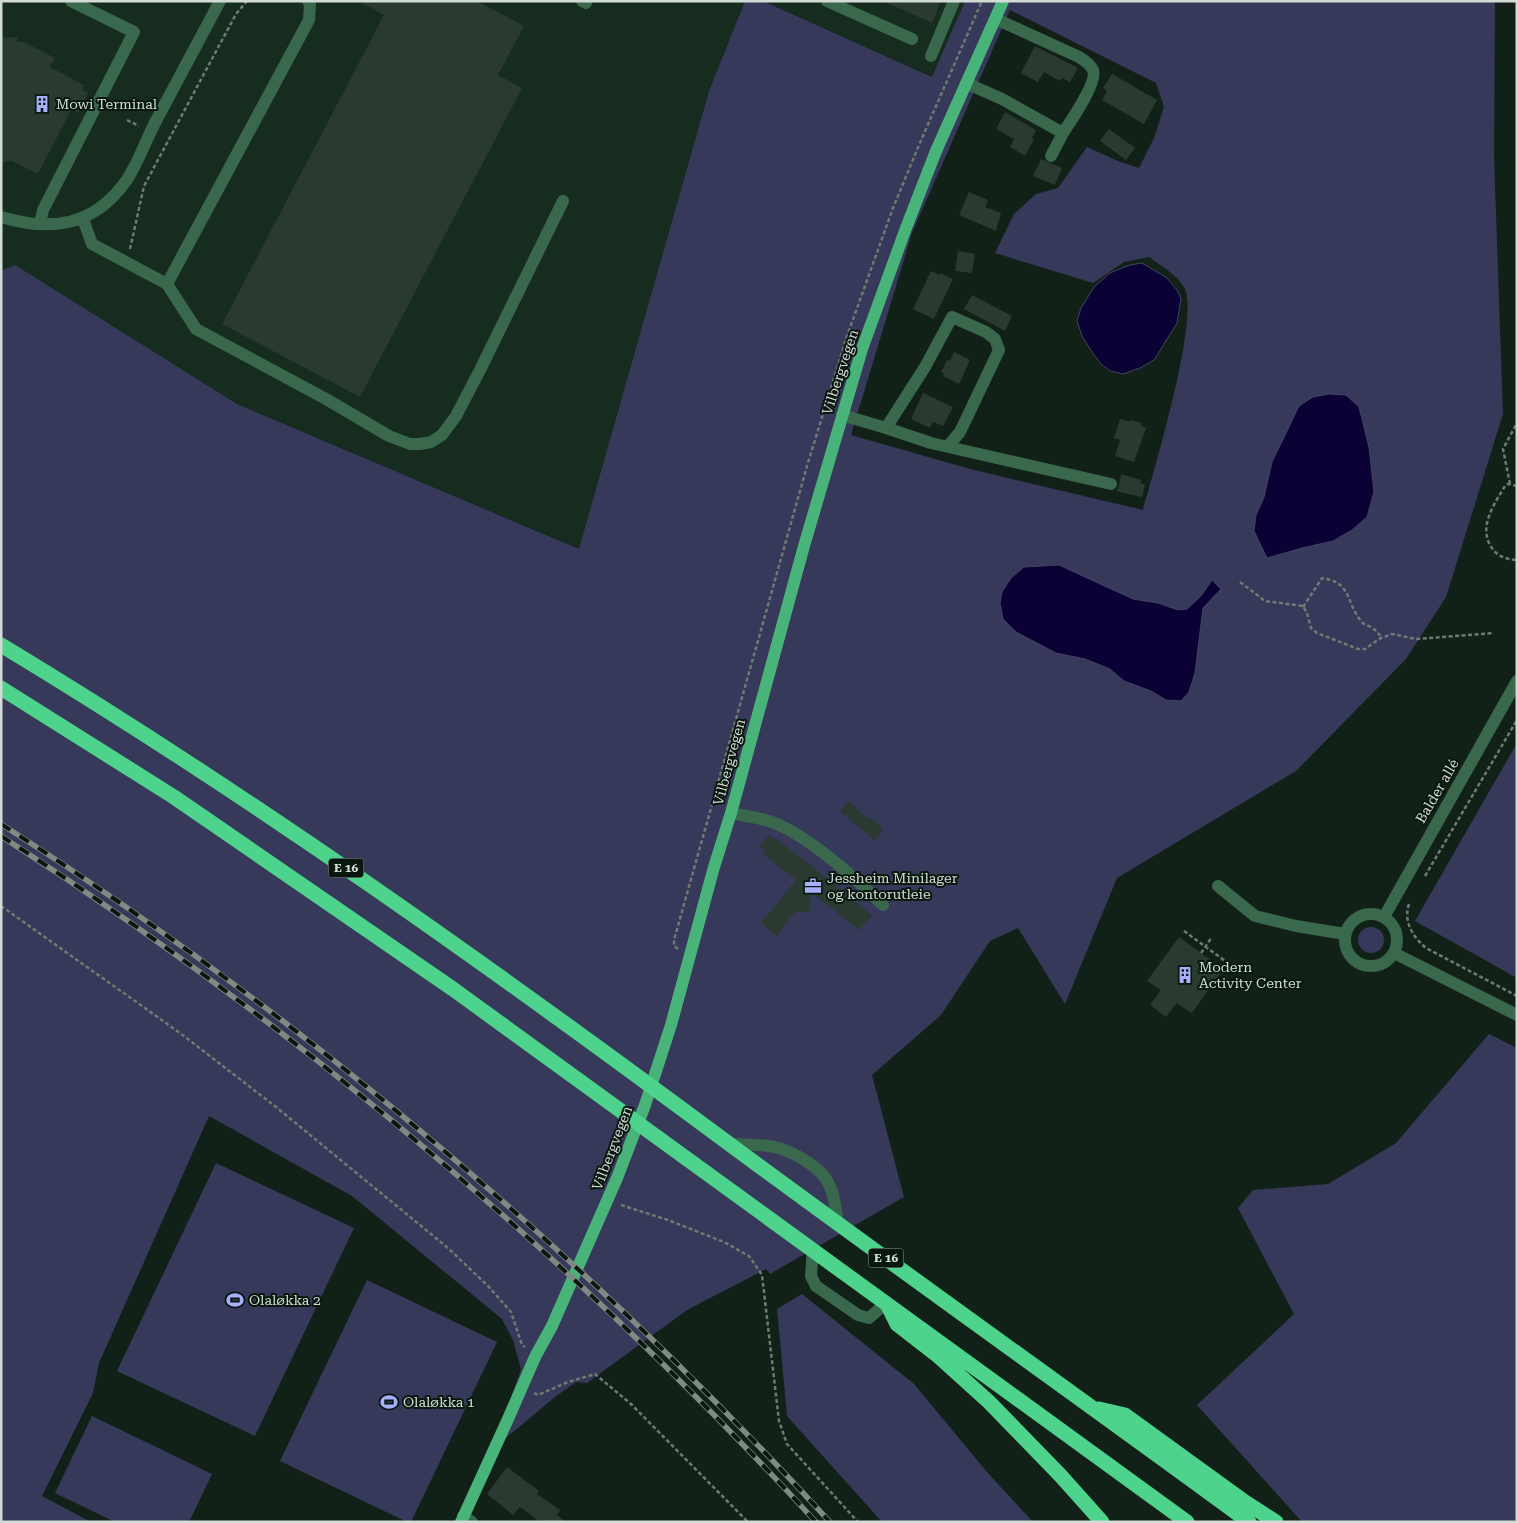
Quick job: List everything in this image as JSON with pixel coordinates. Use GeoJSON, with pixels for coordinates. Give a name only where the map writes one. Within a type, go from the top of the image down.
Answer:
{"type":"FeatureCollection","features":[{"type":"Feature","properties":{"kind":"highway","name":"E 16"},"geometry":{"type":"LineString","coordinates":[[1,645],[156,741],[319,849],[556,1017],[1249,1522]]}},
{"type":"Feature","properties":{"kind":"highway","name":"E 16"},"geometry":{"type":"LineString","coordinates":[[1,688],[174,797],[525,1040],[1187,1522]]}},
{"type":"Feature","properties":{"kind":"highway","name":"E 16"},"geometry":{"type":"LineString","coordinates":[[886,1303],[896,1324],[937,1355],[990,1402],[1065,1480],[1102,1522]]}},
{"type":"Feature","properties":{"kind":"highway","name":"E 16"},"geometry":{"type":"LineString","coordinates":[[1093,1408],[1125,1415],[1245,1502],[1276,1522]]}},
{"type":"Feature","properties":{"kind":"main road","name":"Vilbergvegen"},"geometry":{"type":"LineString","coordinates":[[465,1520],[535,1357],[552,1326],[617,1178],[644,1104],[671,1025],[714,867],[731,813],[862,349],[936,151],[1003,1]]}},
{"type":"Feature","properties":{"kind":"street"},"geometry":{"type":"LineString","coordinates":[[40,224],[43,210],[134,32],[71,1]]}},
{"type":"Feature","properties":{"kind":"street"},"geometry":{"type":"LineString","coordinates":[[1,217],[14,221],[40,224],[61,223],[83,219],[108,203],[126,180],[220,1]]}},
{"type":"Feature","properties":{"kind":"street"},"geometry":{"type":"LineString","coordinates":[[166,284],[309,20],[310,4],[308,1]]}},
{"type":"Feature","properties":{"kind":"street"},"geometry":{"type":"LineString","coordinates":[[827,1],[912,39]]}},
{"type":"Feature","properties":{"kind":"street"},"geometry":{"type":"LineString","coordinates":[[931,56],[954,1]]}},
{"type":"Feature","properties":{"kind":"street"},"geometry":{"type":"LineString","coordinates":[[996,18],[1079,57],[1093,70],[1094,76],[1090,87],[1051,156]]}},
{"type":"Feature","properties":{"kind":"street"},"geometry":{"type":"LineString","coordinates":[[966,83],[1002,99],[1063,134]]}},
{"type":"Feature","properties":{"kind":"street"},"geometry":{"type":"LineString","coordinates":[[83,219],[92,244],[166,284],[196,329],[326,399],[389,436],[410,444],[420,444],[431,442],[442,436],[456,416],[563,201]]}},
{"type":"Feature","properties":{"kind":"street"},"geometry":{"type":"LineString","coordinates":[[886,428],[925,367],[952,317],[986,332],[995,339],[999,350],[960,432],[948,446]]}},
{"type":"Feature","properties":{"kind":"street"},"geometry":{"type":"LineString","coordinates":[[842,415],[931,444],[948,446],[1111,484]]}},
{"type":"Feature","properties":{"kind":"street","name":"Balder allé"},"geometry":{"type":"LineString","coordinates":[[1384,916],[1517,681]]}},
{"type":"Feature","properties":{"kind":"street"},"geometry":{"type":"LineString","coordinates":[[731,813],[769,821],[797,835],[829,858],[884,905]]}},
{"type":"Feature","properties":{"kind":"street"},"geometry":{"type":"LineString","coordinates":[[1218,886],[1255,916],[1296,926],[1345,934]]}},
{"type":"Feature","properties":{"kind":"street"},"geometry":{"type":"LineString","coordinates":[[1368,913],[1384,916],[1395,929],[1397,945],[1394,953],[1382,964],[1366,965],[1352,957],[1347,950],[1345,934],[1348,926],[1360,916],[1368,913]]}},
{"type":"Feature","properties":{"kind":"street"},"geometry":{"type":"LineString","coordinates":[[1394,953],[1517,1015]]}},
{"type":"Feature","properties":{"kind":"street"},"geometry":{"type":"LineString","coordinates":[[729,1144],[779,1147],[788,1150],[818,1170],[826,1178],[832,1190],[838,1223]]}},
{"type":"Feature","properties":{"kind":"street"},"geometry":{"type":"LineString","coordinates":[[813,1249],[811,1276],[816,1286],[858,1316],[869,1318],[886,1303]]}},
{"type":"Feature","properties":{"kind":"path"},"geometry":{"type":"LineString","coordinates":[[126,262],[144,186],[236,14],[246,1]]}},
{"type":"Feature","properties":{"kind":"path"},"geometry":{"type":"LineString","coordinates":[[1510,484],[1503,449],[1517,423]]}},
{"type":"Feature","properties":{"kind":"path"},"geometry":{"type":"LineString","coordinates":[[1517,486],[1510,484],[1505,486],[1489,515],[1486,526],[1486,534],[1492,549],[1500,556],[1517,560]]}},
{"type":"Feature","properties":{"kind":"path"},"geometry":{"type":"LineString","coordinates":[[1303,607],[1322,578],[1342,585],[1350,596],[1356,613],[1363,624],[1371,627],[1382,638]]}},
{"type":"Feature","properties":{"kind":"path"},"geometry":{"type":"LineString","coordinates":[[1240,582],[1265,601],[1303,607]]}},
{"type":"Feature","properties":{"kind":"path"},"geometry":{"type":"LineString","coordinates":[[1303,607],[1311,628],[1317,633],[1358,649],[1366,649],[1382,638],[1392,634],[1416,639],[1494,633]]}},
{"type":"Feature","properties":{"kind":"path"},"geometry":{"type":"LineString","coordinates":[[1422,880],[1517,720]]}},
{"type":"Feature","properties":{"kind":"path"},"geometry":{"type":"LineString","coordinates":[[1410,900],[1407,919],[1418,941],[1426,948],[1517,996]]}},
{"type":"Feature","properties":{"kind":"path"},"geometry":{"type":"LineString","coordinates":[[1,906],[180,1033],[269,1101],[448,1248],[488,1286],[511,1312],[522,1344],[535,1357]]}},
{"type":"Feature","properties":{"kind":"path"},"geometry":{"type":"LineString","coordinates":[[1184,931],[1228,963]]}},
{"type":"Feature","properties":{"kind":"path"},"geometry":{"type":"LineString","coordinates":[[1201,952],[1212,937]]}},
{"type":"Feature","properties":{"kind":"path"},"geometry":{"type":"LineString","coordinates":[[607,1200],[668,1220],[724,1242],[749,1256],[762,1275],[779,1421],[787,1444],[858,1522]]}},
{"type":"Feature","properties":{"kind":"path"},"geometry":{"type":"LineString","coordinates":[[522,1387],[538,1395],[568,1382],[595,1374],[631,1404],[748,1522]]}},
{"type":"Feature","properties":{"kind":"shaded area"},"geometry":{"type":"Polygon","coordinates":[[[1,1],[745,1],[709,91],[580,549],[237,404],[15,266],[1,271],[1,1]]]}},
{"type":"Feature","properties":{"kind":"shaded area"},"geometry":{"type":"Polygon","coordinates":[[[745,1],[763,1],[932,77],[965,1],[1495,1],[1494,157],[1503,414],[1446,597],[1406,659],[1296,771],[1117,878],[1065,1004],[1018,928],[990,941],[941,1015],[872,1075],[904,1197],[770,1274],[766,1269],[687,1310],[587,1383],[576,1382],[555,1397],[494,1448],[521,1369],[513,1340],[502,1319],[352,1196],[209,1116],[99,1363],[93,1393],[42,1496],[91,1522],[1,1522],[1,271],[15,265],[237,404],[579,549],[709,91],[745,1]],[[1010,10],[912,233],[851,435],[970,469],[1143,510],[1174,396],[1181,361],[1188,303],[1184,287],[1173,274],[1149,257],[1124,262],[1093,283],[995,253],[1014,214],[1036,194],[1058,188],[1087,147],[1139,168],[1154,138],[1164,107],[1156,83],[1010,10]]]}},
{"type":"Feature","properties":{"kind":"shaded area"},"geometry":{"type":"Polygon","coordinates":[[[763,1],[965,1],[933,77],[763,1]]]}},
{"type":"Feature","properties":{"kind":"shaded area"},"geometry":{"type":"Polygon","coordinates":[[[1142,263],[1167,278],[1177,290],[1181,299],[1177,323],[1154,360],[1140,368],[1123,374],[1110,371],[1101,364],[1092,352],[1082,336],[1077,321],[1081,308],[1094,287],[1110,273],[1130,265],[1142,263]]]}},
{"type":"Feature","properties":{"kind":"shaded area"},"geometry":{"type":"Polygon","coordinates":[[[1329,394],[1346,395],[1359,407],[1369,447],[1374,492],[1367,517],[1352,530],[1333,541],[1267,558],[1254,531],[1256,515],[1264,497],[1272,462],[1299,406],[1313,397],[1329,394]]]}},
{"type":"Feature","properties":{"kind":"shaded area"},"geometry":{"type":"Polygon","coordinates":[[[1059,565],[1133,599],[1158,603],[1178,610],[1187,609],[1201,596],[1212,580],[1221,589],[1203,608],[1195,673],[1189,692],[1181,701],[1166,700],[1151,691],[1124,681],[1110,669],[1085,659],[1056,653],[1016,632],[1003,619],[1000,603],[1002,592],[1011,578],[1024,567],[1059,565]]]}},
{"type":"Feature","properties":{"kind":"shaded area"},"geometry":{"type":"Polygon","coordinates":[[[1517,743],[1517,978],[1415,921],[1517,743]]]}},
{"type":"Feature","properties":{"kind":"shaded area"},"geometry":{"type":"Polygon","coordinates":[[[1371,927],[1380,931],[1384,940],[1380,949],[1371,953],[1362,949],[1358,940],[1362,931],[1371,927]]]}},
{"type":"Feature","properties":{"kind":"shaded area"},"geometry":{"type":"Polygon","coordinates":[[[1489,1034],[1517,1048],[1517,1522],[1302,1522],[1197,1405],[1294,1314],[1238,1208],[1253,1190],[1328,1184],[1396,1143],[1489,1034]]]}},
{"type":"Feature","properties":{"kind":"shaded area","name":"Olaløkka 2"},"geometry":{"type":"Polygon","coordinates":[[[216,1163],[354,1228],[255,1436],[117,1371],[216,1163]]]}},
{"type":"Feature","properties":{"kind":"shaded area","name":"Olaløkka 1"},"geometry":{"type":"Polygon","coordinates":[[[367,1280],[497,1342],[411,1522],[407,1522],[280,1461],[367,1280]]]}},
{"type":"Feature","properties":{"kind":"shaded area"},"geometry":{"type":"Polygon","coordinates":[[[802,1294],[914,1384],[987,1472],[1033,1522],[882,1522],[787,1416],[777,1309],[802,1294]]]}},
{"type":"Feature","properties":{"kind":"shaded area"},"geometry":{"type":"Polygon","coordinates":[[[92,1416],[212,1474],[189,1522],[115,1522],[55,1493],[92,1416]]]}},
{"type":"Feature","properties":{"kind":"building"},"geometry":{"type":"Polygon","coordinates":[[[358,1],[477,1],[524,26],[498,75],[522,88],[360,397],[222,324],[384,15],[358,1]]]}},
{"type":"Feature","properties":{"kind":"building"},"geometry":{"type":"Polygon","coordinates":[[[883,1],[941,1],[932,23],[883,1]]]}},
{"type":"Feature","properties":{"kind":"building","name":"Mowi Terminal"},"geometry":{"type":"Polygon","coordinates":[[[17,37],[17,42],[24,42],[55,58],[50,67],[84,85],[82,90],[88,93],[78,113],[71,110],[38,174],[12,161],[1,162],[1,38],[17,37]]]}},
{"type":"Feature","properties":{"kind":"building"},"geometry":{"type":"Polygon","coordinates":[[[1035,46],[1078,68],[1070,82],[1062,78],[1060,81],[1044,72],[1038,82],[1021,73],[1035,46]]]}},
{"type":"Feature","properties":{"kind":"building"},"geometry":{"type":"Polygon","coordinates":[[[1112,74],[1157,100],[1144,124],[1102,100],[1107,91],[1103,88],[1112,74]]]}},
{"type":"Feature","properties":{"kind":"building"},"geometry":{"type":"Polygon","coordinates":[[[1005,112],[1036,130],[1032,138],[1034,139],[1025,156],[1010,147],[1014,139],[996,129],[1005,112]]]}},
{"type":"Feature","properties":{"kind":"building"},"geometry":{"type":"Polygon","coordinates":[[[1109,129],[1135,148],[1126,160],[1100,141],[1109,129]]]}},
{"type":"Feature","properties":{"kind":"building"},"geometry":{"type":"Polygon","coordinates":[[[1041,159],[1062,168],[1055,185],[1033,176],[1041,159]]]}},
{"type":"Feature","properties":{"kind":"building"},"geometry":{"type":"Polygon","coordinates":[[[969,192],[988,200],[985,207],[1001,213],[996,231],[959,215],[969,192]]]}},
{"type":"Feature","properties":{"kind":"building"},"geometry":{"type":"Polygon","coordinates":[[[958,251],[975,254],[972,273],[955,271],[958,251]]]}},
{"type":"Feature","properties":{"kind":"building"},"geometry":{"type":"Polygon","coordinates":[[[931,271],[953,279],[934,319],[913,309],[931,271]]]}},
{"type":"Feature","properties":{"kind":"building"},"geometry":{"type":"Polygon","coordinates":[[[972,295],[1012,316],[1005,331],[964,309],[972,295]]]}},
{"type":"Feature","properties":{"kind":"building"},"geometry":{"type":"Polygon","coordinates":[[[954,352],[970,360],[959,384],[943,376],[944,373],[941,372],[947,360],[950,361],[954,352]]]}},
{"type":"Feature","properties":{"kind":"building"},"geometry":{"type":"Polygon","coordinates":[[[923,393],[953,407],[943,426],[933,422],[930,428],[911,419],[923,393]]]}},
{"type":"Feature","properties":{"kind":"building"},"geometry":{"type":"Polygon","coordinates":[[[1120,419],[1142,423],[1141,426],[1146,428],[1134,462],[1115,456],[1120,440],[1114,438],[1120,419]]]}},
{"type":"Feature","properties":{"kind":"building"},"geometry":{"type":"Polygon","coordinates":[[[1121,474],[1141,480],[1140,483],[1145,484],[1142,497],[1116,491],[1121,474]]]}},
{"type":"Feature","properties":{"kind":"building"},"geometry":{"type":"Polygon","coordinates":[[[848,801],[869,819],[870,817],[881,826],[883,830],[874,840],[840,811],[848,801]]]}},
{"type":"Feature","properties":{"kind":"building","name":"Jessheim Minilager og kontorutleie"},"geometry":{"type":"Polygon","coordinates":[[[769,835],[805,861],[872,915],[859,930],[811,892],[809,912],[796,911],[776,936],[761,923],[796,880],[763,854],[765,851],[759,847],[769,835]]]}},
{"type":"Feature","properties":{"kind":"building","name":"Modern Activity Center"},"geometry":{"type":"Polygon","coordinates":[[[1179,937],[1223,969],[1192,1013],[1177,1003],[1166,1017],[1150,1005],[1161,990],[1147,981],[1179,937]]]}},
{"type":"Feature","properties":{"kind":"building"},"geometry":{"type":"Polygon","coordinates":[[[507,1467],[539,1491],[537,1494],[560,1510],[557,1515],[566,1522],[540,1522],[520,1507],[513,1515],[487,1494],[507,1467]]]}},
{"type":"Feature","properties":{"kind":"railway"},"geometry":{"type":"LineString","coordinates":[[1,824],[114,899],[225,978],[333,1060],[438,1146],[541,1235],[640,1328],[737,1423],[830,1522]]}},
{"type":"Feature","properties":{"kind":"railway"},"geometry":{"type":"LineString","coordinates":[[1,836],[112,910],[221,987],[327,1068],[430,1153],[531,1240],[629,1331],[724,1425],[816,1522]]}},
{"type":"Feature","properties":{"kind":"place","name":"Mowi Terminal"},"geometry":{"type":"Point","coordinates":[42,104]}},
{"type":"Feature","properties":{"kind":"place","name":"Jessheim Minilager og kontorutleie"},"geometry":{"type":"Point","coordinates":[813,886]}},
{"type":"Feature","properties":{"kind":"place","name":"Modern Activity Center"},"geometry":{"type":"Point","coordinates":[1185,975]}},
{"type":"Feature","properties":{"kind":"place","name":"Olaløkka 2"},"geometry":{"type":"Point","coordinates":[235,1300]}},
{"type":"Feature","properties":{"kind":"place","name":"Olaløkka 1"},"geometry":{"type":"Point","coordinates":[389,1402]}}]}
